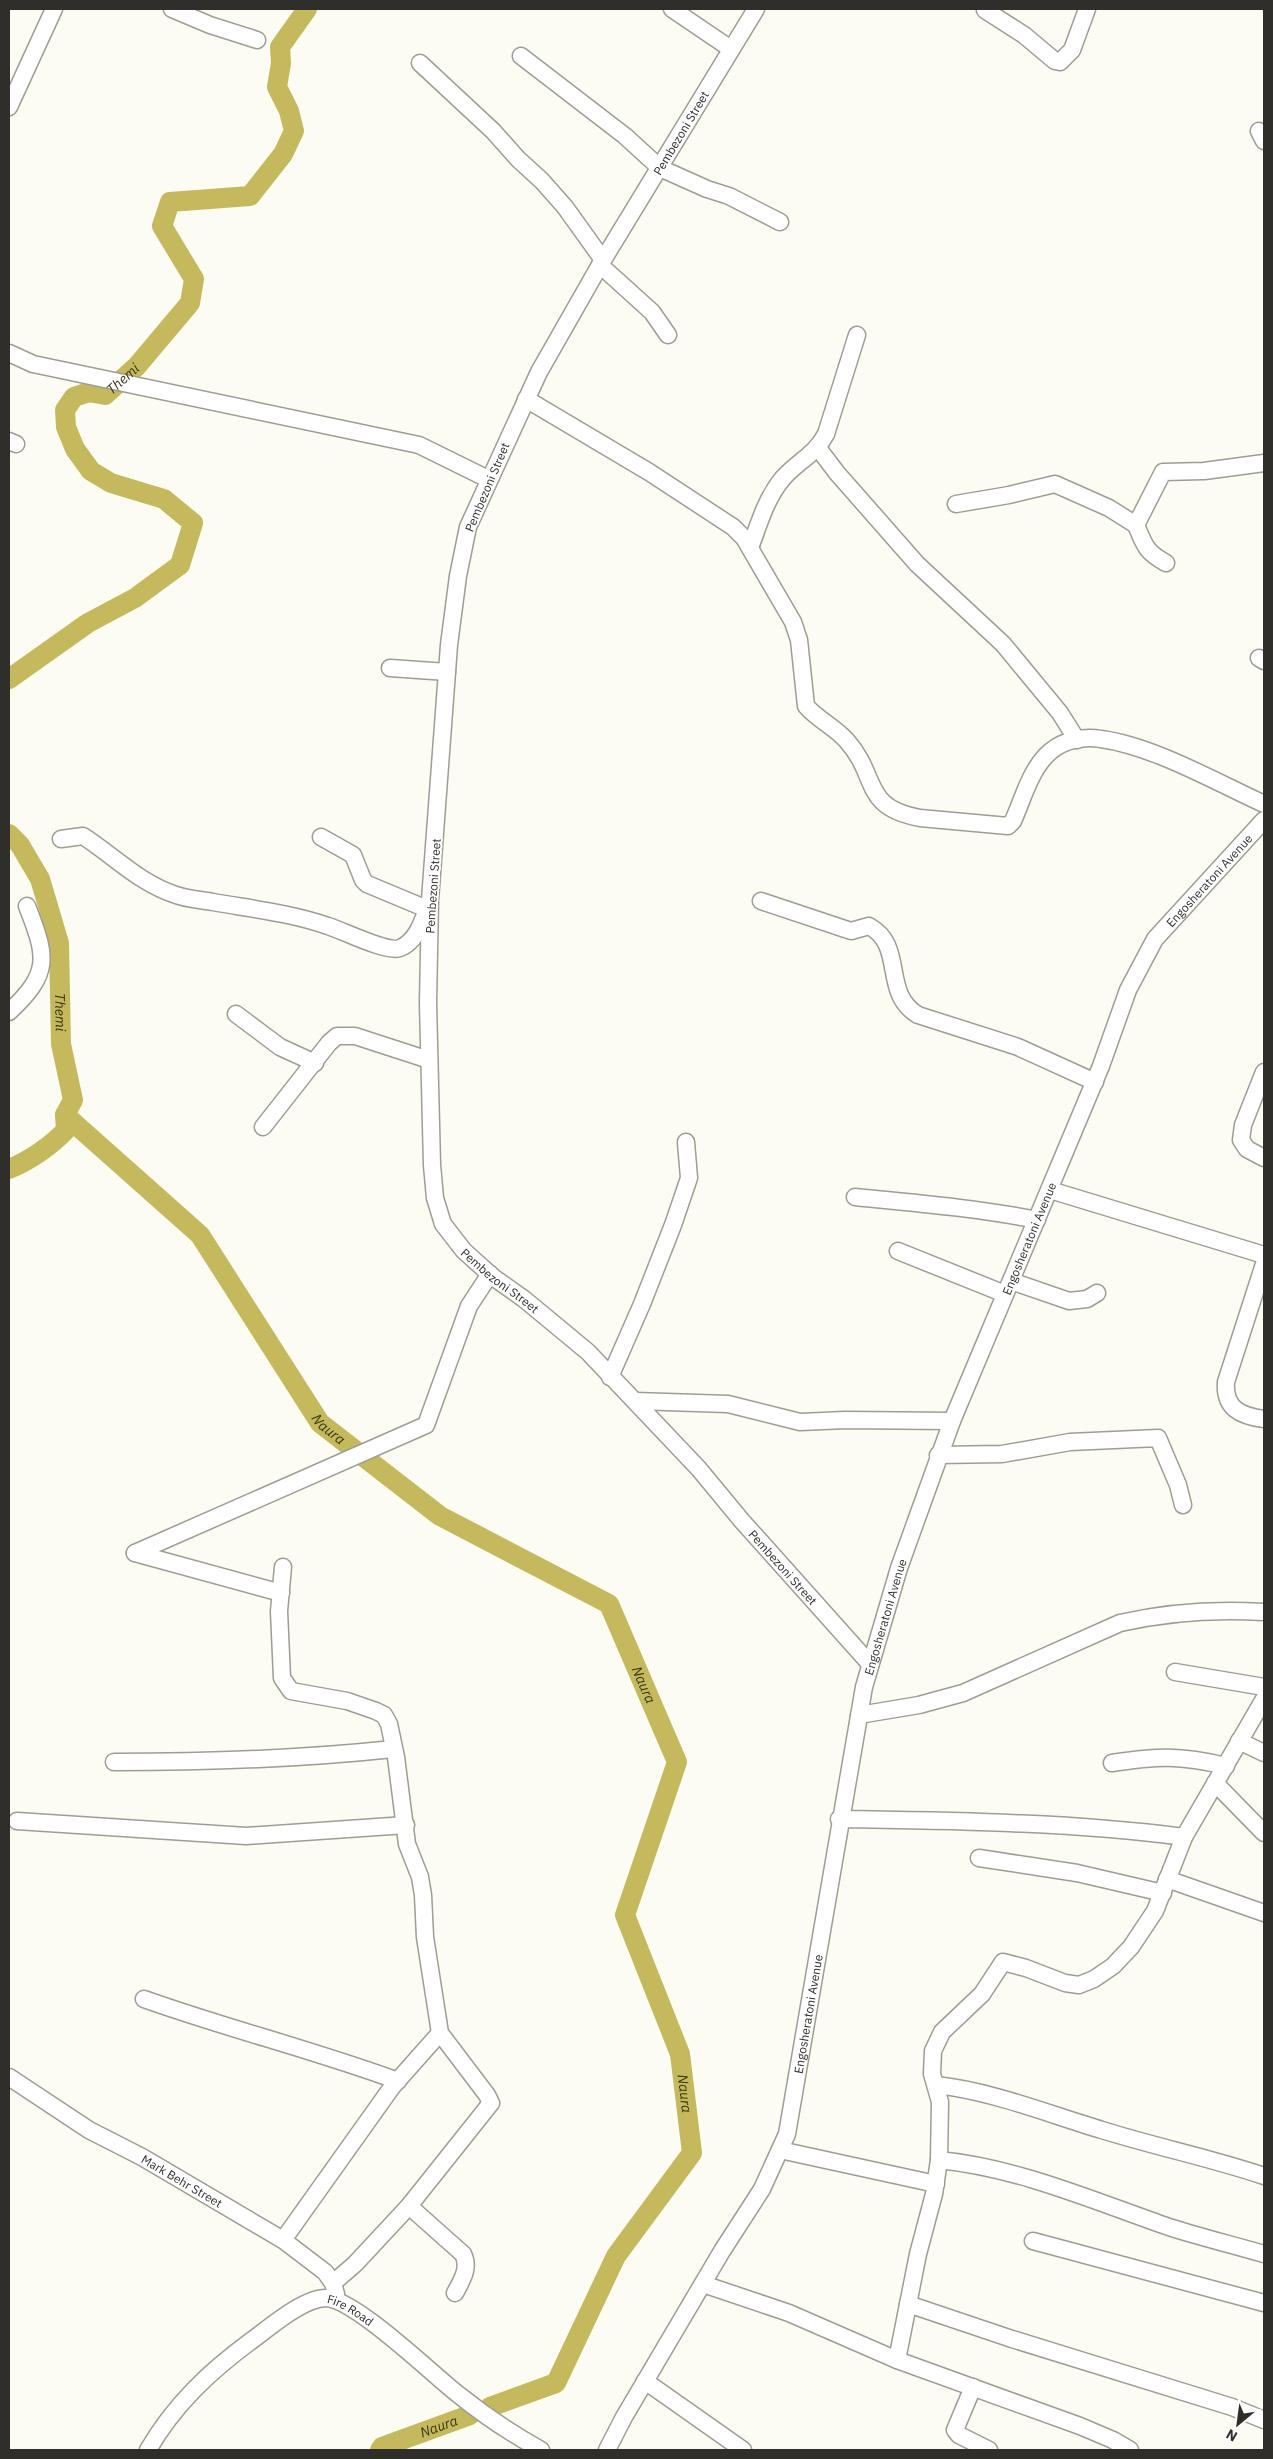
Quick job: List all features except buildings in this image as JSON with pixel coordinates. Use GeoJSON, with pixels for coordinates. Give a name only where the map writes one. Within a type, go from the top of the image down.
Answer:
{"type":"FeatureCollection","features":[{"type":"Feature","properties":{"kind":"street"},"geometry":{"type":"LineString","coordinates":[[9,107],[12,90],[54,9]]}},
{"type":"Feature","properties":{"kind":"street"},"geometry":{"type":"LineString","coordinates":[[172,9],[210,25],[257,40]]}},
{"type":"Feature","properties":{"kind":"street"},"geometry":{"type":"LineString","coordinates":[[672,9],[731,49]]}},
{"type":"Feature","properties":{"kind":"street","name":"Pembezoni Street"},"geometry":{"type":"LineString","coordinates":[[756,9],[602,263],[539,372],[488,479],[468,527],[463,549],[447,672],[440,796],[428,904],[429,1060],[435,1198],[443,1224],[464,1251],[588,1352],[699,1469],[870,1664]]}},
{"type":"Feature","properties":{"kind":"street"},"geometry":{"type":"LineString","coordinates":[[985,10],[1024,35],[1055,61],[1060,62],[1072,50],[1087,9]]}},
{"type":"Feature","properties":{"kind":"street"},"geometry":{"type":"LineString","coordinates":[[521,56],[625,136],[660,168],[707,189],[729,196],[780,222]]}},
{"type":"Feature","properties":{"kind":"street"},"geometry":{"type":"LineString","coordinates":[[420,63],[493,131],[566,207],[602,263],[652,312],[668,335]]}},
{"type":"Feature","properties":{"kind":"street"},"geometry":{"type":"LineString","coordinates":[[750,548],[769,497],[783,478],[818,448],[826,434],[857,335]]}},
{"type":"Feature","properties":{"kind":"street"},"geometry":{"type":"LineString","coordinates":[[9,354],[33,364],[419,445],[488,479]]}},
{"type":"Feature","properties":{"kind":"street"},"geometry":{"type":"LineString","coordinates":[[526,399],[649,472],[733,527],[744,538],[793,622],[799,640],[806,706],[813,714],[836,729],[849,743],[862,762],[876,796],[884,804],[907,816],[1008,826],[1014,821],[1039,764],[1049,752],[1063,742],[1101,738],[1144,750],[1264,804]]}},
{"type":"Feature","properties":{"kind":"street"},"geometry":{"type":"LineString","coordinates":[[818,448],[837,473],[917,564],[1003,644],[1060,713],[1077,740]]}},
{"type":"Feature","properties":{"kind":"street"},"geometry":{"type":"LineString","coordinates":[[1136,524],[1163,472],[1204,471],[1264,463]]}},
{"type":"Feature","properties":{"kind":"street"},"geometry":{"type":"LineString","coordinates":[[956,504],[1009,495],[1055,484],[1109,508],[1136,524],[1144,547],[1166,564]]}},
{"type":"Feature","properties":{"kind":"street"},"geometry":{"type":"LineString","coordinates":[[390,668],[447,672]]}},
{"type":"Feature","properties":{"kind":"street","name":"Engosheratoni Avenue"},"geometry":{"type":"LineString","coordinates":[[612,2448],[646,2381],[762,2189],[787,2134],[840,1819],[870,1664],[899,1568],[938,1455],[1095,1082],[1128,990],[1155,939],[1264,820]]}},
{"type":"Feature","properties":{"kind":"street"},"geometry":{"type":"LineString","coordinates":[[61,839],[83,836],[133,874],[176,895],[304,919],[362,938],[379,947],[393,949],[408,942],[419,930],[428,904],[367,884],[363,880],[353,855],[321,837]]}},
{"type":"Feature","properties":{"kind":"street"},"geometry":{"type":"LineString","coordinates":[[761,901],[851,931],[870,926],[877,930],[885,940],[897,989],[907,1008],[918,1015],[1018,1047],[1095,1082]]}},
{"type":"Feature","properties":{"kind":"street"},"geometry":{"type":"LineString","coordinates":[[9,1012],[33,986],[40,974],[40,938],[26,906]]}},
{"type":"Feature","properties":{"kind":"street"},"geometry":{"type":"LineString","coordinates":[[236,1014],[280,1047],[315,1063]]}},
{"type":"Feature","properties":{"kind":"street"},"geometry":{"type":"LineString","coordinates":[[263,1127],[337,1036],[345,1034],[369,1040],[429,1060]]}},
{"type":"Feature","properties":{"kind":"street"},"geometry":{"type":"LineString","coordinates":[[1264,1072],[1243,1125],[1241,1140],[1247,1149],[1264,1158]]}},
{"type":"Feature","properties":{"kind":"street"},"geometry":{"type":"LineString","coordinates":[[610,1377],[674,1226],[689,1178],[686,1142]]}},
{"type":"Feature","properties":{"kind":"street"},"geometry":{"type":"LineString","coordinates":[[1050,1190],[1264,1256]]}},
{"type":"Feature","properties":{"kind":"street"},"geometry":{"type":"LineString","coordinates":[[855,1197],[990,1211],[1037,1220]]}},
{"type":"Feature","properties":{"kind":"street"},"geometry":{"type":"LineString","coordinates":[[898,1251],[1008,1288],[1069,1301],[1087,1299],[1097,1293]]}},
{"type":"Feature","properties":{"kind":"street"},"geometry":{"type":"LineString","coordinates":[[1264,1264],[1226,1382],[1225,1394],[1229,1403],[1239,1412],[1264,1419]]}},
{"type":"Feature","properties":{"kind":"street"},"geometry":{"type":"LineString","coordinates":[[281,1593],[135,1553],[426,1425],[469,1306],[490,1274]]}},
{"type":"Feature","properties":{"kind":"street"},"geometry":{"type":"LineString","coordinates":[[635,1401],[728,1404],[800,1422],[845,1420],[952,1421]]}},
{"type":"Feature","properties":{"kind":"street"},"geometry":{"type":"LineString","coordinates":[[938,1455],[1002,1454],[1070,1442],[1158,1438],[1178,1485],[1183,1505]]}},
{"type":"Feature","properties":{"kind":"street"},"geometry":{"type":"LineString","coordinates":[[283,1567],[279,1611],[280,1657],[282,1678],[286,1687],[291,1692],[347,1702],[376,1711],[384,1715],[388,1724],[394,1749],[406,1825],[407,1844],[420,1877],[425,1937],[440,2033],[487,2095],[491,2104],[408,2206],[355,2264],[334,2283],[337,2301]]}},
{"type":"Feature","properties":{"kind":"street"},"geometry":{"type":"LineString","coordinates":[[859,1714],[919,1705],[963,1693],[1120,1623],[1144,1617],[1204,1610],[1264,1612]]}},
{"type":"Feature","properties":{"kind":"street"},"geometry":{"type":"LineString","coordinates":[[1175,1672],[1264,1687]]}},
{"type":"Feature","properties":{"kind":"street"},"geometry":{"type":"LineString","coordinates":[[897,2360],[918,2254],[936,2184],[939,2160],[942,2128],[940,2102],[932,2074],[935,2042],[951,2022],[982,1994],[1003,1962],[1026,1968],[1065,1983],[1079,1985],[1094,1979],[1114,1966],[1131,1947],[1155,1911],[1184,1836],[1264,1699]]}},
{"type":"Feature","properties":{"kind":"street"},"geometry":{"type":"LineString","coordinates":[[1239,1741],[1264,1753]]}},
{"type":"Feature","properties":{"kind":"street"},"geometry":{"type":"LineString","coordinates":[[114,1762],[219,1762],[394,1749]]}},
{"type":"Feature","properties":{"kind":"street"},"geometry":{"type":"LineString","coordinates":[[1112,1763],[1165,1756],[1198,1759],[1226,1766]]}},
{"type":"Feature","properties":{"kind":"street"},"geometry":{"type":"LineString","coordinates":[[1215,1783],[1264,1833]]}},
{"type":"Feature","properties":{"kind":"street"},"geometry":{"type":"LineString","coordinates":[[840,1819],[999,1821],[1083,1826],[1184,1836]]}},
{"type":"Feature","properties":{"kind":"street"},"geometry":{"type":"LineString","coordinates":[[17,1821],[246,1836],[406,1825]]}},
{"type":"Feature","properties":{"kind":"street"},"geometry":{"type":"LineString","coordinates":[[979,1858],[1165,1886],[1264,1913]]}},
{"type":"Feature","properties":{"kind":"street"},"geometry":{"type":"LineString","coordinates":[[144,1999],[210,2022],[312,2050],[398,2081]]}},
{"type":"Feature","properties":{"kind":"street"},"geometry":{"type":"LineString","coordinates":[[283,2240],[398,2081],[440,2033]]}},
{"type":"Feature","properties":{"kind":"street","name":"Mark Behr Street"},"geometry":{"type":"LineString","coordinates":[[9,2077],[88,2130],[142,2157],[283,2240],[325,2272],[334,2283]]}},
{"type":"Feature","properties":{"kind":"street"},"geometry":{"type":"LineString","coordinates":[[936,2084],[972,2092],[1147,2144],[1207,2158],[1264,2176]]}},
{"type":"Feature","properties":{"kind":"street"},"geometry":{"type":"LineString","coordinates":[[780,2150],[936,2184]]}},
{"type":"Feature","properties":{"kind":"street"},"geometry":{"type":"LineString","coordinates":[[939,2160],[986,2167],[1072,2192],[1172,2228],[1264,2254]]}},
{"type":"Feature","properties":{"kind":"street"},"geometry":{"type":"LineString","coordinates":[[408,2206],[463,2254],[466,2260],[466,2270],[455,2293]]}},
{"type":"Feature","properties":{"kind":"street"},"geometry":{"type":"LineString","coordinates":[[1033,2241],[1264,2303]]}},
{"type":"Feature","properties":{"kind":"street"},"geometry":{"type":"LineString","coordinates":[[703,2284],[789,2313],[897,2360],[1080,2426],[1113,2440],[1130,2450]]}},
{"type":"Feature","properties":{"kind":"street","name":"Fire Road"},"geometry":{"type":"LineString","coordinates":[[148,2450],[169,2417],[184,2398],[236,2352],[276,2322],[312,2301],[326,2298],[337,2301],[372,2324],[495,2423],[541,2450]]}},
{"type":"Feature","properties":{"kind":"street"},"geometry":{"type":"LineString","coordinates":[[908,2304],[1012,2339],[1232,2407],[1264,2420]]}},
{"type":"Feature","properties":{"kind":"street"},"geometry":{"type":"LineString","coordinates":[[646,2381],[744,2450]]}},
{"type":"Feature","properties":{"kind":"street"},"geometry":{"type":"LineString","coordinates":[[973,2387],[955,2430],[959,2435],[989,2450]]}},
{"type":"Feature","properties":{"kind":"waterway","name":"Themi"},"geometry":{"type":"LineString","coordinates":[[9,679],[88,623],[135,598],[180,565],[193,523],[164,499],[111,483],[91,471],[75,449],[66,427],[65,410],[74,397],[89,392],[105,395],[137,366],[190,303],[194,279],[162,226],[170,202],[250,196],[283,154],[294,131],[289,111],[277,87],[281,63],[280,47],[307,9]]}},
{"type":"Feature","properties":{"kind":"waterway","name":"Themi"},"geometry":{"type":"LineString","coordinates":[[9,834],[20,845],[40,879],[59,943],[61,1044],[73,1100],[65,1115],[66,1130],[54,1142],[24,1162],[9,1169]]}},
{"type":"Feature","properties":{"kind":"waterway","name":"Naura"},"geometry":{"type":"LineString","coordinates":[[65,1115],[200,1235],[320,1423],[440,1516],[609,1604],[677,1762],[625,1915],[680,2054],[692,2153],[616,2256],[556,2383],[490,2407]]}},
{"type":"Feature","properties":{"kind":"waterway","name":"Naura"},"geometry":{"type":"LineString","coordinates":[[380,2450],[382,2447],[470,2415]]}}]}
